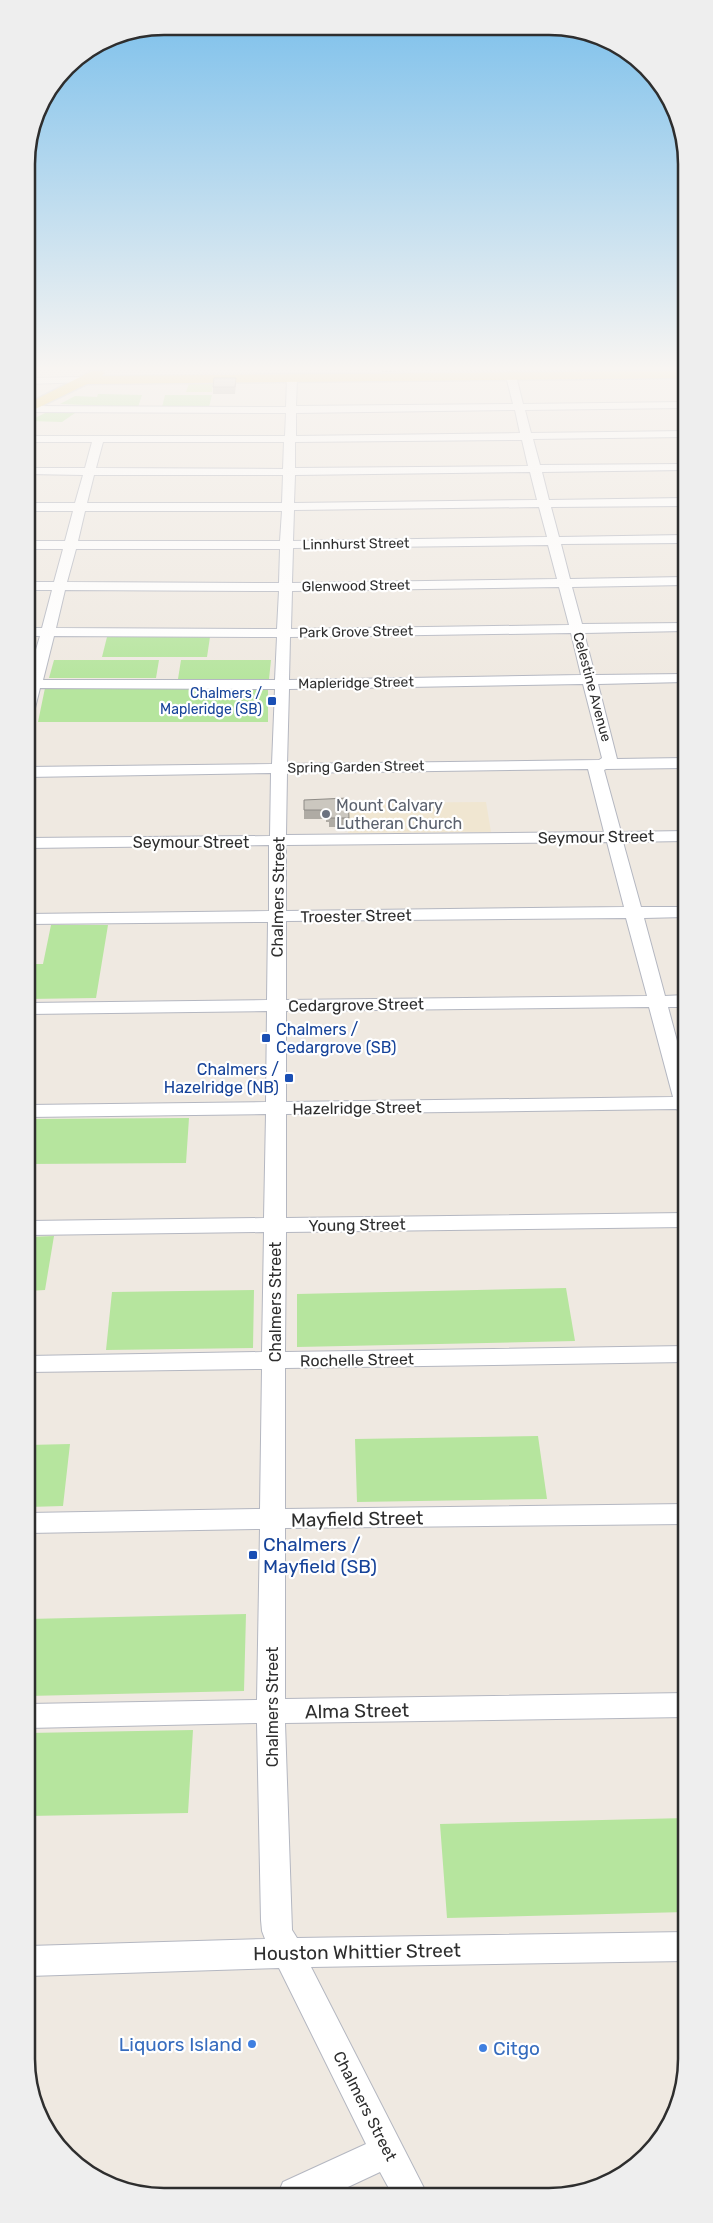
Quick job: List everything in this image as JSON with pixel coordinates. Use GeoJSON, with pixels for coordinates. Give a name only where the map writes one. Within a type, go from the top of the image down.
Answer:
{"type":"FeatureCollection","features":[{"type":"Feature","properties":{"kind":"street"},"geometry":{"type":"LineString","coordinates":[[35,672],[48,632],[89,475]]}},
{"type":"Feature","properties":{"kind":"street","name":"Chalmers Street"},"geometry":{"type":"LineString","coordinates":[[288,475],[279,768],[271,1711],[276,1920],[277,1930],[324,2028],[407,2188]]}},
{"type":"Feature","properties":{"kind":"street","name":"Celestine Avenue"},"geometry":{"type":"LineString","coordinates":[[536,475],[610,759],[596,770],[678,1079]]}},
{"type":"Feature","properties":{"kind":"street"},"geometry":{"type":"LineString","coordinates":[[35,506],[286,507],[678,502]]}},
{"type":"Feature","properties":{"kind":"street","name":"Linnhurst Street"},"geometry":{"type":"LineString","coordinates":[[35,545],[285,545],[678,540]]}},
{"type":"Feature","properties":{"kind":"street","name":"Glenwood Street"},"geometry":{"type":"LineString","coordinates":[[35,586],[284,587],[678,581]]}},
{"type":"Feature","properties":{"kind":"street","name":"Park Grove Street"},"geometry":{"type":"LineString","coordinates":[[35,632],[283,633],[678,627]]}},
{"type":"Feature","properties":{"kind":"street","name":"Mapleridge Street"},"geometry":{"type":"LineString","coordinates":[[35,684],[281,685],[678,678]]}},
{"type":"Feature","properties":{"kind":"street","name":"Spring Garden Street"},"geometry":{"type":"LineString","coordinates":[[35,772],[678,763]]}},
{"type":"Feature","properties":{"kind":"street","name":"Seymour Street"},"geometry":{"type":"LineString","coordinates":[[35,842],[678,836]]}},
{"type":"Feature","properties":{"kind":"street","name":"Troester Street"},"geometry":{"type":"LineString","coordinates":[[35,919],[678,912]]}},
{"type":"Feature","properties":{"kind":"street","name":"Cedargrove Street"},"geometry":{"type":"LineString","coordinates":[[35,1008],[678,1001]]}},
{"type":"Feature","properties":{"kind":"street","name":"Hazelridge Street"},"geometry":{"type":"LineString","coordinates":[[35,1111],[678,1105]]}},
{"type":"Feature","properties":{"kind":"street","name":"Young Street"},"geometry":{"type":"LineString","coordinates":[[35,1228],[678,1220]]}},
{"type":"Feature","properties":{"kind":"street","name":"Rochelle Street"},"geometry":{"type":"LineString","coordinates":[[35,1364],[274,1362],[678,1354]]}},
{"type":"Feature","properties":{"kind":"street","name":"Mayfield Street"},"geometry":{"type":"LineString","coordinates":[[35,1523],[678,1514]]}},
{"type":"Feature","properties":{"kind":"street","name":"Alma Street"},"geometry":{"type":"LineString","coordinates":[[35,1716],[678,1705]]}},
{"type":"Feature","properties":{"kind":"street","name":"Houston Whittier Street"},"geometry":{"type":"LineString","coordinates":[[35,1961],[288,1952],[678,1947]]}},
{"type":"Feature","properties":{"kind":"street"},"geometry":{"type":"LineString","coordinates":[[308,2188],[388,2151]]}},
{"type":"Feature","properties":{"kind":"shaded area"},"geometry":{"type":"Polygon","coordinates":[[[486,802],[491,832],[348,833],[347,803],[486,802]]]}},
{"type":"Feature","properties":{"kind":"green space"},"geometry":{"type":"Polygon","coordinates":[[[107,637],[210,637],[207,657],[102,657],[107,637]]]}},
{"type":"Feature","properties":{"kind":"green space"},"geometry":{"type":"Polygon","coordinates":[[[54,660],[159,660],[156,678],[49,678],[54,660]]]}},
{"type":"Feature","properties":{"kind":"green space"},"geometry":{"type":"Polygon","coordinates":[[[181,660],[271,660],[269,679],[178,679],[181,660]]]}},
{"type":"Feature","properties":{"kind":"green space"},"geometry":{"type":"Polygon","coordinates":[[[45,688],[268,689],[268,722],[38,722],[45,688]]]}},
{"type":"Feature","properties":{"kind":"green space"},"geometry":{"type":"Polygon","coordinates":[[[51,925],[108,925],[96,998],[35,999],[35,964],[43,964],[51,925]]]}},
{"type":"Feature","properties":{"kind":"green space"},"geometry":{"type":"Polygon","coordinates":[[[189,1118],[186,1163],[35,1164],[35,1119],[189,1118]]]}},
{"type":"Feature","properties":{"kind":"green space"},"geometry":{"type":"Polygon","coordinates":[[[54,1236],[45,1290],[35,1291],[35,1237],[54,1236]]]}},
{"type":"Feature","properties":{"kind":"green space"},"geometry":{"type":"Polygon","coordinates":[[[566,1288],[575,1341],[297,1347],[297,1294],[566,1288]]]}},
{"type":"Feature","properties":{"kind":"green space"},"geometry":{"type":"Polygon","coordinates":[[[254,1290],[253,1348],[106,1350],[112,1292],[254,1290]]]}},
{"type":"Feature","properties":{"kind":"green space"},"geometry":{"type":"Polygon","coordinates":[[[538,1436],[547,1499],[357,1502],[355,1439],[538,1436]]]}},
{"type":"Feature","properties":{"kind":"green space"},"geometry":{"type":"Polygon","coordinates":[[[70,1444],[63,1506],[35,1507],[35,1445],[70,1444]]]}},
{"type":"Feature","properties":{"kind":"green space"},"geometry":{"type":"Polygon","coordinates":[[[246,1614],[244,1691],[35,1696],[35,1619],[246,1614]]]}},
{"type":"Feature","properties":{"kind":"green space"},"geometry":{"type":"Polygon","coordinates":[[[193,1730],[188,1813],[35,1816],[35,1733],[193,1730]]]}},
{"type":"Feature","properties":{"kind":"green space"},"geometry":{"type":"Polygon","coordinates":[[[678,1818],[678,1912],[447,1918],[440,1824],[678,1818]]]}},
{"type":"Feature","properties":{"kind":"building"},"geometry":{"type":"Polygon","coordinates":[[[348,798],[349,818],[329,818],[329,813],[326,813],[326,810],[304,810],[304,800],[348,798]]]}},
{"type":"Feature","properties":{"kind":"place","name":"Chalmers / Mapleridge (SB)"},"geometry":{"type":"Point","coordinates":[272,701]}},
{"type":"Feature","properties":{"kind":"place","name":"Mount Calvary Lutheran Church"},"geometry":{"type":"Point","coordinates":[326,814]}},
{"type":"Feature","properties":{"kind":"place","name":"Chalmers / Cedargrove (SB)"},"geometry":{"type":"Point","coordinates":[266,1038]}},
{"type":"Feature","properties":{"kind":"place","name":"Chalmers / Hazelridge (NB)"},"geometry":{"type":"Point","coordinates":[289,1078]}},
{"type":"Feature","properties":{"kind":"place","name":"Chalmers / Mayfield (SB)"},"geometry":{"type":"Point","coordinates":[253,1555]}},
{"type":"Feature","properties":{"kind":"place","name":"Liquors Island"},"geometry":{"type":"Point","coordinates":[252,2044]}},
{"type":"Feature","properties":{"kind":"place","name":"Citgo"},"geometry":{"type":"Point","coordinates":[483,2048]}}]}
